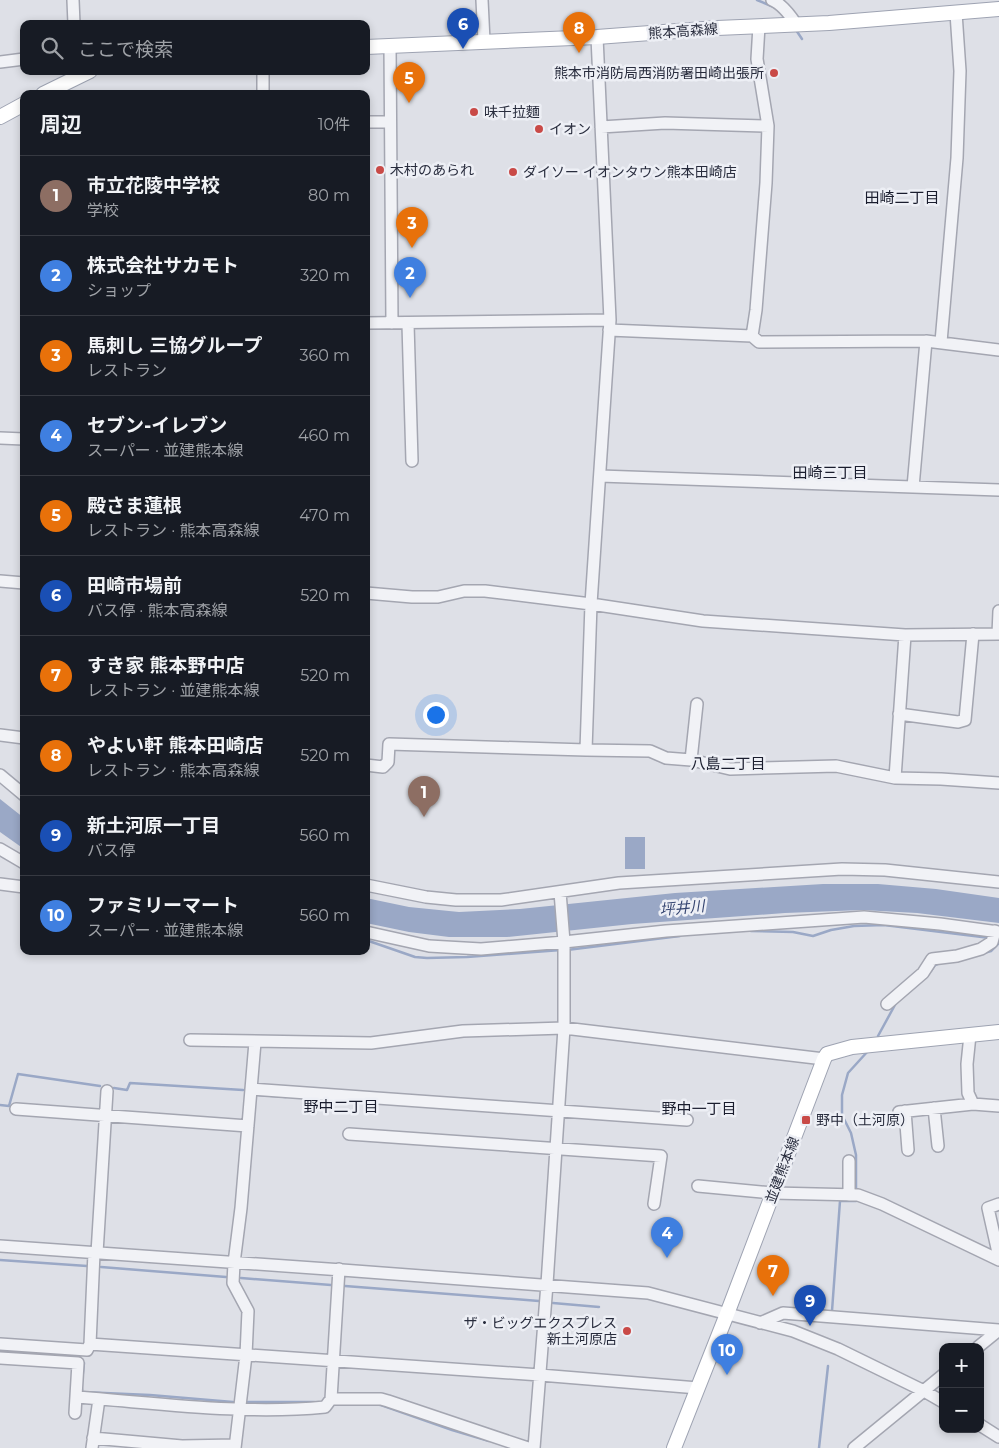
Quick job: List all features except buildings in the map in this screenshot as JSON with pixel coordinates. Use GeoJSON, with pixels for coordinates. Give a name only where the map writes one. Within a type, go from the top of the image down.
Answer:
{"type":"FeatureCollection","features":[{"type":"Feature","properties":{"kind":"main road","name":"熊本高森線"},"geometry":{"type":"LineString","coordinates":[[370,47],[597,37],[999,9]]}},
{"type":"Feature","properties":{"kind":"main road"},"geometry":{"type":"LineString","coordinates":[[51,90],[82,75]]}},
{"type":"Feature","properties":{"kind":"main road"},"geometry":{"type":"LineString","coordinates":[[0,117],[20,106]]}},
{"type":"Feature","properties":{"kind":"main road"},"geometry":{"type":"LineString","coordinates":[[824,1059],[827,1054],[852,1046],[999,1032]]}},
{"type":"Feature","properties":{"kind":"main road","name":"並建熊本線"},"geometry":{"type":"LineString","coordinates":[[674,1448],[824,1059]]}},
{"type":"Feature","properties":{"kind":"street"},"geometry":{"type":"LineString","coordinates":[[73,0],[74,20]]}},
{"type":"Feature","properties":{"kind":"street"},"geometry":{"type":"LineString","coordinates":[[482,0],[484,41]]}},
{"type":"Feature","properties":{"kind":"street"},"geometry":{"type":"LineString","coordinates":[[772,0],[790,14],[796,24]]}},
{"type":"Feature","properties":{"kind":"street"},"geometry":{"type":"LineString","coordinates":[[941,342],[957,158],[960,71],[956,13]]}},
{"type":"Feature","properties":{"kind":"street"},"geometry":{"type":"LineString","coordinates":[[752,336],[763,222],[768,126],[757,59],[759,26]]}},
{"type":"Feature","properties":{"kind":"street"},"geometry":{"type":"LineString","coordinates":[[586,750],[591,604],[610,325],[597,37]]}},
{"type":"Feature","properties":{"kind":"street"},"geometry":{"type":"LineString","coordinates":[[390,46],[392,323]]}},
{"type":"Feature","properties":{"kind":"street"},"geometry":{"type":"LineString","coordinates":[[0,62],[20,60]]}},
{"type":"Feature","properties":{"kind":"street"},"geometry":{"type":"LineString","coordinates":[[263,75],[263,90]]}},
{"type":"Feature","properties":{"kind":"street"},"geometry":{"type":"LineString","coordinates":[[370,122],[390,122]]}},
{"type":"Feature","properties":{"kind":"street"},"geometry":{"type":"LineString","coordinates":[[601,127],[665,123],[768,126]]}},
{"type":"Feature","properties":{"kind":"street"},"geometry":{"type":"LineString","coordinates":[[370,323],[610,325],[752,336],[759,342],[926,340],[999,350]]}},
{"type":"Feature","properties":{"kind":"street"},"geometry":{"type":"LineString","coordinates":[[408,324],[412,461]]}},
{"type":"Feature","properties":{"kind":"street"},"geometry":{"type":"LineString","coordinates":[[913,487],[926,340]]}},
{"type":"Feature","properties":{"kind":"street"},"geometry":{"type":"LineString","coordinates":[[0,438],[20,439]]}},
{"type":"Feature","properties":{"kind":"street"},"geometry":{"type":"LineString","coordinates":[[600,476],[999,490]]}},
{"type":"Feature","properties":{"kind":"street"},"geometry":{"type":"LineString","coordinates":[[0,581],[20,583]]}},
{"type":"Feature","properties":{"kind":"street"},"geometry":{"type":"LineString","coordinates":[[370,593],[438,597],[464,591],[485,591],[591,604],[703,621],[905,636],[998,634],[999,611]]}},
{"type":"Feature","properties":{"kind":"street"},"geometry":{"type":"LineString","coordinates":[[900,714],[958,722],[965,720],[973,634]]}},
{"type":"Feature","properties":{"kind":"street"},"geometry":{"type":"LineString","coordinates":[[895,778],[905,636]]}},
{"type":"Feature","properties":{"kind":"street"},"geometry":{"type":"LineString","coordinates":[[690,760],[697,704]]}},
{"type":"Feature","properties":{"kind":"street"},"geometry":{"type":"LineString","coordinates":[[0,735],[20,738]]}},
{"type":"Feature","properties":{"kind":"street"},"geometry":{"type":"LineString","coordinates":[[370,765],[383,767],[388,762],[389,744],[650,751],[666,758],[690,760],[730,769],[836,766],[895,778],[999,783]]}},
{"type":"Feature","properties":{"kind":"street"},"geometry":{"type":"LineString","coordinates":[[0,775],[20,792]]}},
{"type":"Feature","properties":{"kind":"street"},"geometry":{"type":"LineString","coordinates":[[0,849],[20,861]]}},
{"type":"Feature","properties":{"kind":"street"},"geometry":{"type":"LineString","coordinates":[[370,886],[426,897],[456,900],[501,900],[561,896],[619,883],[842,870],[885,870],[999,882]]}},
{"type":"Feature","properties":{"kind":"street"},"geometry":{"type":"LineString","coordinates":[[0,884],[20,886]]}},
{"type":"Feature","properties":{"kind":"street"},"geometry":{"type":"LineString","coordinates":[[534,1448],[548,1284],[564,1028],[564,939],[561,896]]}},
{"type":"Feature","properties":{"kind":"street"},"geometry":{"type":"LineString","coordinates":[[370,933],[430,946],[481,949],[564,939],[864,917],[940,924],[997,932],[992,942],[981,948],[957,956],[932,959],[923,973],[887,1004]]}},
{"type":"Feature","properties":{"kind":"street"},"geometry":{"type":"LineString","coordinates":[[190,1040],[371,1043],[463,1030],[564,1028],[824,1059]]}},
{"type":"Feature","properties":{"kind":"street"},"geometry":{"type":"LineString","coordinates":[[970,1035],[966,1064],[968,1093],[973,1104]]}},
{"type":"Feature","properties":{"kind":"street"},"geometry":{"type":"LineString","coordinates":[[99,1399],[92,1443],[235,1446],[246,1356],[248,1311],[233,1283],[255,1042]]}},
{"type":"Feature","properties":{"kind":"street"},"geometry":{"type":"LineString","coordinates":[[251,1090],[687,1120]]}},
{"type":"Feature","properties":{"kind":"street"},"geometry":{"type":"LineString","coordinates":[[0,1358],[78,1363],[86,1359],[96,1253],[107,1091]]}},
{"type":"Feature","properties":{"kind":"street"},"geometry":{"type":"LineString","coordinates":[[908,1150],[902,1112],[973,1104],[999,1106]]}},
{"type":"Feature","properties":{"kind":"street"},"geometry":{"type":"LineString","coordinates":[[934,1108],[938,1146]]}},
{"type":"Feature","properties":{"kind":"street"},"geometry":{"type":"LineString","coordinates":[[16,1109],[248,1126]]}},
{"type":"Feature","properties":{"kind":"street"},"geometry":{"type":"LineString","coordinates":[[349,1134],[661,1156],[654,1204]]}},
{"type":"Feature","properties":{"kind":"street"},"geometry":{"type":"LineString","coordinates":[[849,1161],[849,1195]]}},
{"type":"Feature","properties":{"kind":"street"},"geometry":{"type":"LineString","coordinates":[[698,1186],[773,1193],[858,1195],[882,1204],[999,1258]]}},
{"type":"Feature","properties":{"kind":"street"},"geometry":{"type":"LineString","coordinates":[[999,1204],[988,1208],[999,1258]]}},
{"type":"Feature","properties":{"kind":"street"},"geometry":{"type":"LineString","coordinates":[[0,1246],[548,1284],[648,1293],[793,1331],[838,1349],[939,1400]]}},
{"type":"Feature","properties":{"kind":"street"},"geometry":{"type":"LineString","coordinates":[[76,1397],[240,1409],[289,1410],[325,1407],[331,1399],[339,1269]]}},
{"type":"Feature","properties":{"kind":"street"},"geometry":{"type":"LineString","coordinates":[[760,1323],[783,1313],[999,1330]]}},
{"type":"Feature","properties":{"kind":"street"},"geometry":{"type":"LineString","coordinates":[[983,1343],[999,1330]]}},
{"type":"Feature","properties":{"kind":"street"},"geometry":{"type":"LineString","coordinates":[[0,1344],[333,1361],[698,1388]]}},
{"type":"Feature","properties":{"kind":"street"},"geometry":{"type":"LineString","coordinates":[[75,1413],[78,1363]]}},
{"type":"Feature","properties":{"kind":"street"},"geometry":{"type":"LineString","coordinates":[[854,1448],[939,1378]]}},
{"type":"Feature","properties":{"kind":"street"},"geometry":{"type":"LineString","coordinates":[[331,1399],[388,1400],[528,1448]]}},
{"type":"Feature","properties":{"kind":"street"},"geometry":{"type":"LineString","coordinates":[[984,1428],[999,1437]]}},
{"type":"Feature","properties":{"kind":"water"},"geometry":{"type":"Polygon","coordinates":[[[0,799],[20,815],[20,846],[0,832],[0,799]]]}},
{"type":"Feature","properties":{"kind":"water"},"geometry":{"type":"Polygon","coordinates":[[[625,837],[645,837],[645,869],[625,869],[625,837]]]}},
{"type":"Feature","properties":{"kind":"water","name":"坪井川"},"geometry":{"type":"Polygon","coordinates":[[[823,884],[878,884],[936,889],[999,898],[999,923],[917,913],[862,910],[785,913],[632,924],[507,937],[449,937],[409,932],[370,924],[370,899],[409,907],[459,912],[520,909],[675,893],[823,884]]]}},
{"type":"Feature","properties":{"kind":"waterway"},"geometry":{"type":"LineString","coordinates":[[757,0],[776,8]]}},
{"type":"Feature","properties":{"kind":"waterway"},"geometry":{"type":"LineString","coordinates":[[796,30],[802,39]]}},
{"type":"Feature","properties":{"kind":"waterway"},"geometry":{"type":"LineString","coordinates":[[751,931],[793,932],[813,936],[831,930],[854,926],[884,925],[990,938]]}},
{"type":"Feature","properties":{"kind":"waterway"},"geometry":{"type":"LineString","coordinates":[[567,950],[680,936]]}},
{"type":"Feature","properties":{"kind":"waterway"},"geometry":{"type":"LineString","coordinates":[[370,941],[415,957],[427,958],[561,950]]}},
{"type":"Feature","properties":{"kind":"waterway"},"geometry":{"type":"LineString","coordinates":[[984,953],[991,951],[999,943]]}},
{"type":"Feature","properties":{"kind":"waterway"},"geometry":{"type":"LineString","coordinates":[[931,971],[935,965],[940,963]]}},
{"type":"Feature","properties":{"kind":"waterway"},"geometry":{"type":"LineString","coordinates":[[878,1036],[896,1003]]}},
{"type":"Feature","properties":{"kind":"waterway"},"geometry":{"type":"LineString","coordinates":[[856,1188],[856,1155],[851,1133],[842,1115],[842,1095],[848,1073],[868,1051]]}},
{"type":"Feature","properties":{"kind":"waterway"},"geometry":{"type":"LineString","coordinates":[[0,1105],[9,1106],[18,1074],[100,1086]]}},
{"type":"Feature","properties":{"kind":"waterway"},"geometry":{"type":"LineString","coordinates":[[114,1088],[127,1090],[130,1083],[243,1090]]}},
{"type":"Feature","properties":{"kind":"waterway"},"geometry":{"type":"LineString","coordinates":[[259,1095],[286,1097]]}},
{"type":"Feature","properties":{"kind":"waterway"},"geometry":{"type":"LineString","coordinates":[[832,1311],[840,1201],[856,1201]]}},
{"type":"Feature","properties":{"kind":"waterway"},"geometry":{"type":"LineString","coordinates":[[0,1260],[87,1266]]}},
{"type":"Feature","properties":{"kind":"waterway"},"geometry":{"type":"LineString","coordinates":[[101,1267],[226,1277]]}},
{"type":"Feature","properties":{"kind":"waterway"},"geometry":{"type":"LineString","coordinates":[[241,1278],[331,1285]]}},
{"type":"Feature","properties":{"kind":"waterway"},"geometry":{"type":"LineString","coordinates":[[345,1286],[539,1301]]}},
{"type":"Feature","properties":{"kind":"waterway"},"geometry":{"type":"LineString","coordinates":[[553,1303],[599,1307]]}},
{"type":"Feature","properties":{"kind":"waterway"},"geometry":{"type":"LineString","coordinates":[[0,1350],[78,1355]]}},
{"type":"Feature","properties":{"kind":"waterway"},"geometry":{"type":"LineString","coordinates":[[82,1381],[84,1363]]}},
{"type":"Feature","properties":{"kind":"waterway"},"geometry":{"type":"LineString","coordinates":[[819,1448],[828,1366]]}},
{"type":"Feature","properties":{"kind":"waterway"},"geometry":{"type":"LineString","coordinates":[[82,1389],[82,1392],[150,1395],[233,1402]]}},
{"type":"Feature","properties":{"kind":"waterway"},"geometry":{"type":"LineString","coordinates":[[248,1402],[314,1402]]}},
{"type":"Feature","properties":{"kind":"waterway"},"geometry":{"type":"LineString","coordinates":[[370,1404],[381,1405],[489,1441]]}},
{"type":"Feature","properties":{"kind":"place","name":"田崎市場前"},"geometry":{"type":"Point","coordinates":[463,49]}},
{"type":"Feature","properties":{"kind":"place","name":"やよい軒 熊本田崎店"},"geometry":{"type":"Point","coordinates":[579,53]}},
{"type":"Feature","properties":{"kind":"place","name":"熊本市消防局西消防署田崎出張所"},"geometry":{"type":"Point","coordinates":[774,73]}},
{"type":"Feature","properties":{"kind":"place","name":"殿さま蓮根"},"geometry":{"type":"Point","coordinates":[409,103]}},
{"type":"Feature","properties":{"kind":"place","name":"味千拉麵"},"geometry":{"type":"Point","coordinates":[474,112]}},
{"type":"Feature","properties":{"kind":"place","name":"イオン"},"geometry":{"type":"Point","coordinates":[539,129]}},
{"type":"Feature","properties":{"kind":"place","name":"木村のあられ"},"geometry":{"type":"Point","coordinates":[380,170]}},
{"type":"Feature","properties":{"kind":"place","name":"ダイソー イオンタウン熊本田崎店"},"geometry":{"type":"Point","coordinates":[513,172]}},
{"type":"Feature","properties":{"kind":"place","name":"馬刺し 三協グループ"},"geometry":{"type":"Point","coordinates":[412,248]}},
{"type":"Feature","properties":{"kind":"place","name":"株式会社サカモト"},"geometry":{"type":"Point","coordinates":[410,298]}},
{"type":"Feature","properties":{"kind":"place","name":"市立花陵中学校"},"geometry":{"type":"Point","coordinates":[424,817]}},
{"type":"Feature","properties":{"kind":"place","name":"野中（土河原）"},"geometry":{"type":"Point","coordinates":[806,1120]}},
{"type":"Feature","properties":{"kind":"place","name":"セブン-イレブン"},"geometry":{"type":"Point","coordinates":[667,1258]}},
{"type":"Feature","properties":{"kind":"place","name":"すき家 熊本野中店"},"geometry":{"type":"Point","coordinates":[773,1296]}},
{"type":"Feature","properties":{"kind":"place","name":"新土河原一丁目"},"geometry":{"type":"Point","coordinates":[810,1326]}},
{"type":"Feature","properties":{"kind":"place","name":"ザ・ビッグエクスプレス 新土河原店"},"geometry":{"type":"Point","coordinates":[627,1331]}},
{"type":"Feature","properties":{"kind":"place","name":"ファミリーマート"},"geometry":{"type":"Point","coordinates":[727,1375]}},
{"type":"Feature","properties":{"kind":"district","name":"田崎二丁目"},"geometry":{"type":"Point","coordinates":[902,198]}},
{"type":"Feature","properties":{"kind":"district","name":"田崎三丁目"},"geometry":{"type":"Point","coordinates":[830,473]}},
{"type":"Feature","properties":{"kind":"district","name":"八島二丁目"},"geometry":{"type":"Point","coordinates":[728,764]}},
{"type":"Feature","properties":{"kind":"district","name":"野中二丁目"},"geometry":{"type":"Point","coordinates":[341,1107]}},
{"type":"Feature","properties":{"kind":"district","name":"野中一丁目"},"geometry":{"type":"Point","coordinates":[699,1109]}}]}
